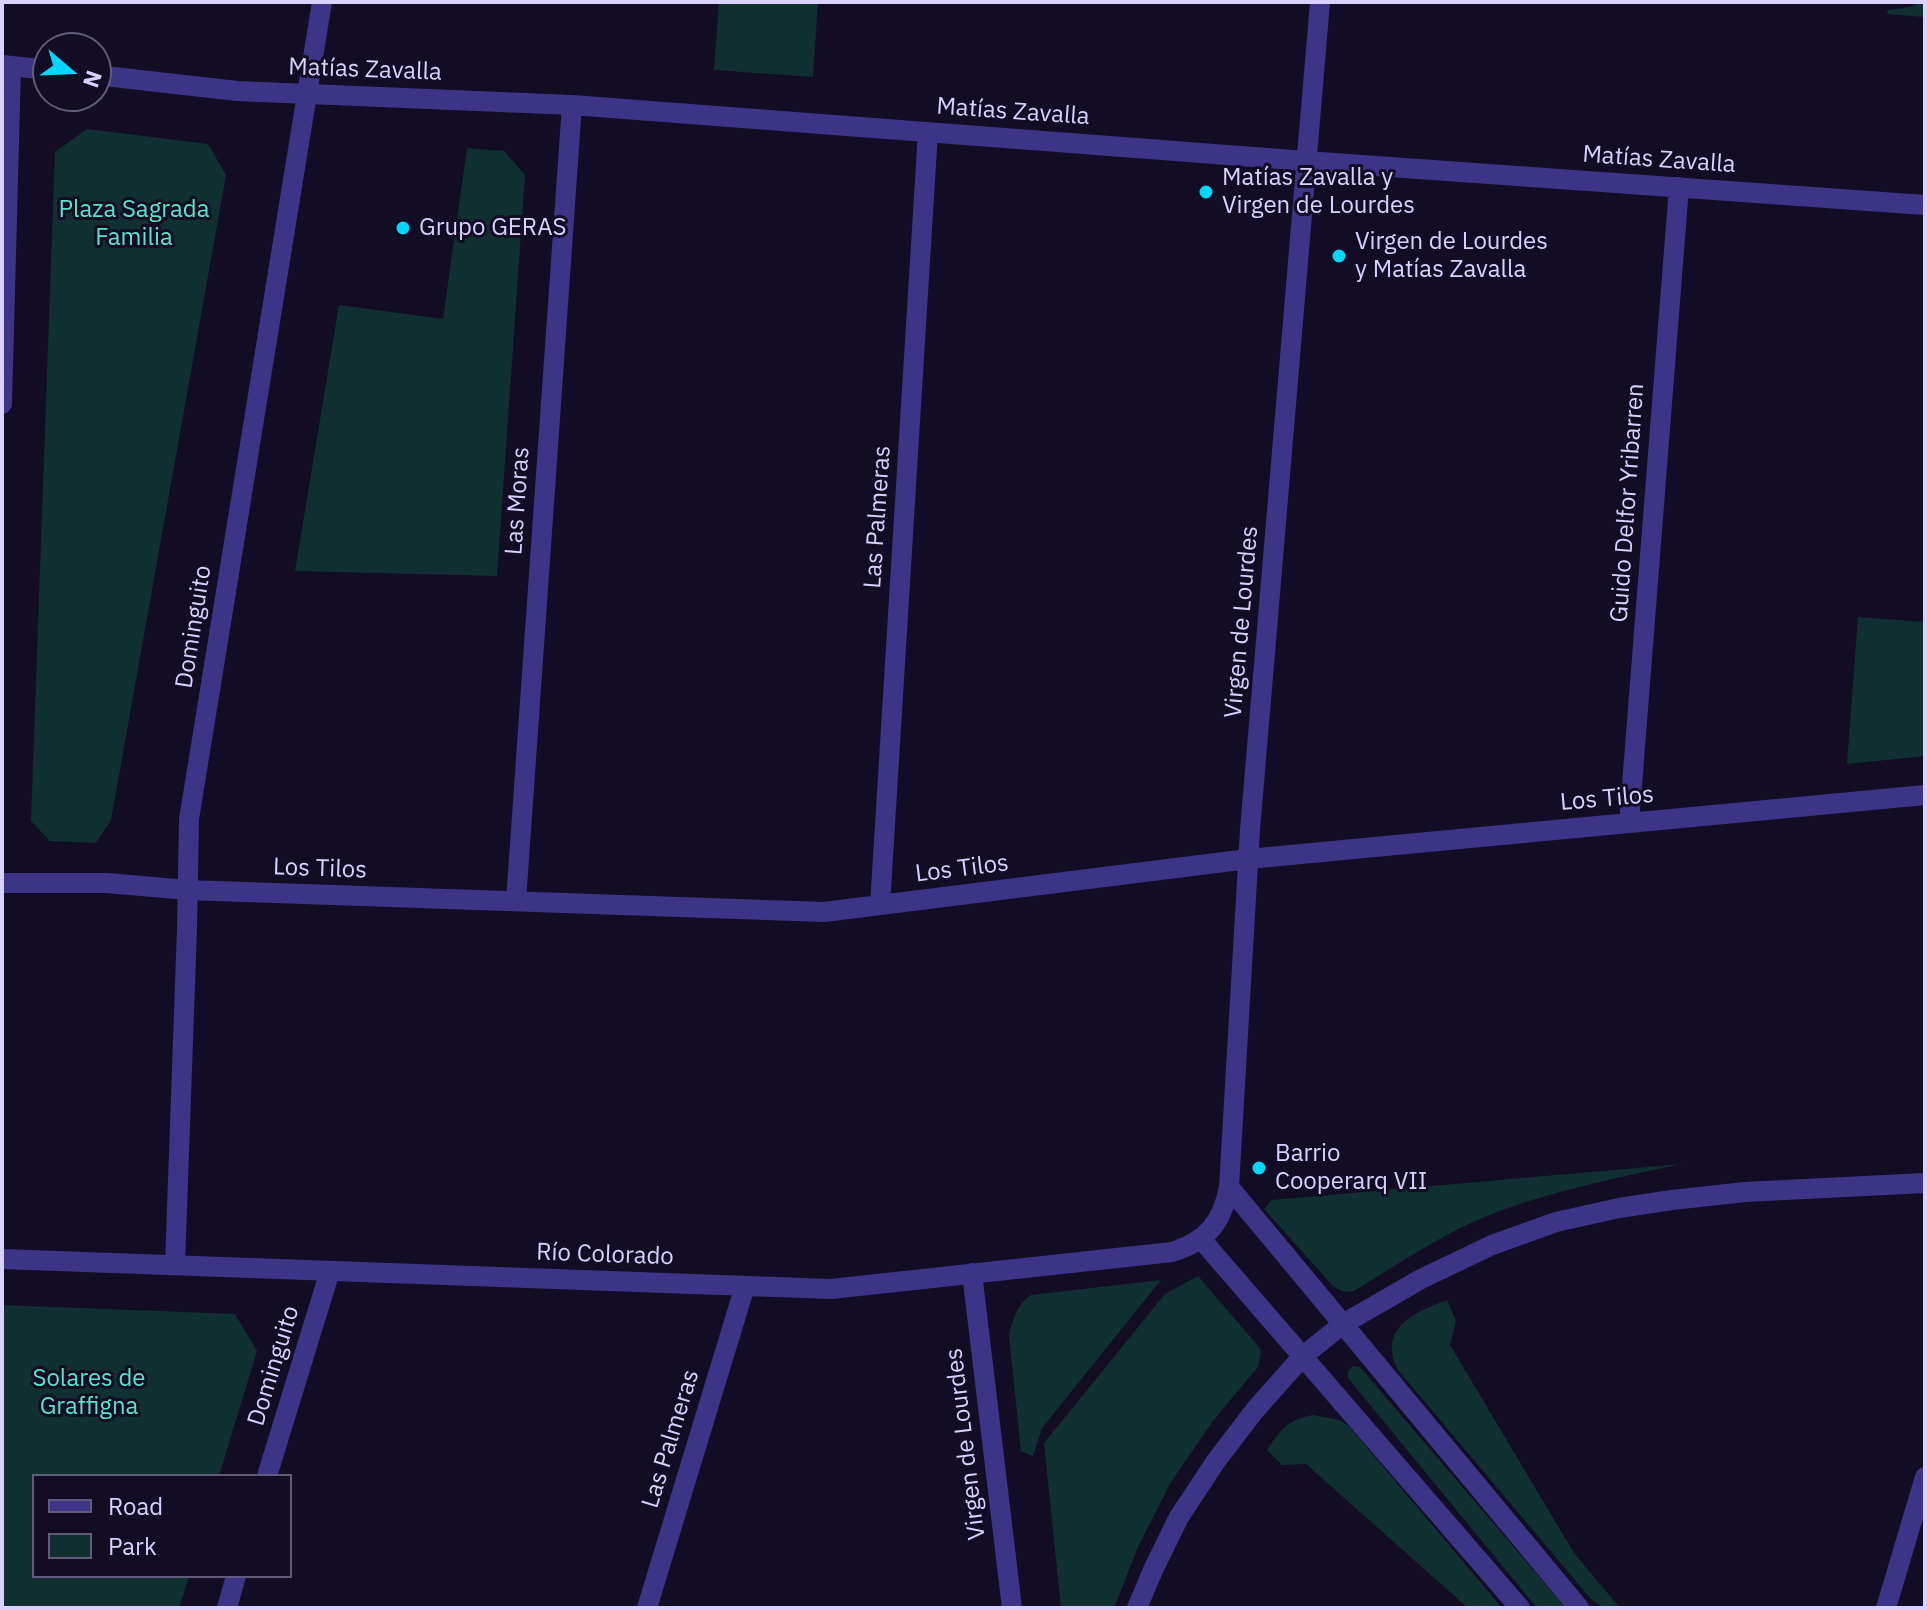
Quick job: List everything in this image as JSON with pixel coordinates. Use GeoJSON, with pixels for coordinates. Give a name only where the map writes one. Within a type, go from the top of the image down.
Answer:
{"type":"FeatureCollection","features":[{"type":"Feature","properties":{"kind":"street","name":"Dominguito"},"geometry":{"type":"LineString","coordinates":[[175,1265],[189,819],[322,2]]}},
{"type":"Feature","properties":{"kind":"street","name":"Virgen de Lourdes"},"geometry":{"type":"LineString","coordinates":[[1201,1239],[1220,1216],[1229,1187],[1248,859],[1320,2]]}},
{"type":"Feature","properties":{"kind":"street"},"geometry":{"type":"LineString","coordinates":[[2,404],[7,65],[32,68]]}},
{"type":"Feature","properties":{"kind":"street","name":"Matías Zavalla"},"geometry":{"type":"LineString","coordinates":[[112,77],[237,91],[572,105],[1925,205]]}},
{"type":"Feature","properties":{"kind":"street","name":"Las Moras"},"geometry":{"type":"LineString","coordinates":[[516,901],[572,105]]}},
{"type":"Feature","properties":{"kind":"street","name":"Las Palmeras"},"geometry":{"type":"LineString","coordinates":[[880,905],[928,132]]}},
{"type":"Feature","properties":{"kind":"street","name":"Guido Delfor Yribarren"},"geometry":{"type":"LineString","coordinates":[[1629,823],[1679,187]]}},
{"type":"Feature","properties":{"kind":"street","name":"Los Tilos"},"geometry":{"type":"LineString","coordinates":[[2,883],[107,883],[188,890],[824,912],[1248,859],[1925,795]]}},
{"type":"Feature","properties":{"kind":"street"},"geometry":{"type":"LineString","coordinates":[[1137,1608],[1179,1517],[1255,1410],[1303,1356],[1343,1324],[1421,1279],[1478,1252],[1556,1222],[1632,1206],[1745,1192],[1925,1183]]}},
{"type":"Feature","properties":{"kind":"street"},"geometry":{"type":"LineString","coordinates":[[1229,1187],[1579,1608]]}},
{"type":"Feature","properties":{"kind":"street"},"geometry":{"type":"LineString","coordinates":[[1201,1239],[1520,1608]]}},
{"type":"Feature","properties":{"kind":"street","name":"Río Colorado"},"geometry":{"type":"LineString","coordinates":[[2,1259],[831,1289],[1172,1252],[1201,1239]]}},
{"type":"Feature","properties":{"kind":"street","name":"Dominguito"},"geometry":{"type":"LineString","coordinates":[[268,1474],[330,1271]]}},
{"type":"Feature","properties":{"kind":"street","name":"Virgen de Lourdes"},"geometry":{"type":"LineString","coordinates":[[972,1273],[1012,1608]]}},
{"type":"Feature","properties":{"kind":"street","name":"Las Palmeras"},"geometry":{"type":"LineString","coordinates":[[647,1608],[745,1286]]}},
{"type":"Feature","properties":{"kind":"street"},"geometry":{"type":"LineString","coordinates":[[1886,1608],[1925,1477]]}},
{"type":"Feature","properties":{"kind":"street"},"geometry":{"type":"LineString","coordinates":[[227,1608],[235,1578]]}},
{"type":"Feature","properties":{"kind":"green space"},"geometry":{"type":"Polygon","coordinates":[[[719,2],[818,2],[813,77],[714,70],[719,2]]]}},
{"type":"Feature","properties":{"kind":"green space"},"geometry":{"type":"Polygon","coordinates":[[[1925,2],[1925,17],[1887,14],[1888,10],[1925,2]]]}},
{"type":"Feature","properties":{"kind":"green space","name":"Plaza Sagrada Familia"},"geometry":{"type":"Polygon","coordinates":[[[87,129],[208,144],[226,175],[111,820],[96,843],[50,841],[31,821],[55,152],[87,129]]]}},
{"type":"Feature","properties":{"kind":"green space"},"geometry":{"type":"Polygon","coordinates":[[[467,148],[504,151],[525,175],[497,576],[295,571],[339,305],[443,319],[467,148]]]}},
{"type":"Feature","properties":{"kind":"green space"},"geometry":{"type":"Polygon","coordinates":[[[1858,617],[1925,622],[1925,756],[1847,764],[1858,617]]]}},
{"type":"Feature","properties":{"kind":"green space"},"geometry":{"type":"Polygon","coordinates":[[[1682,1164],[1559,1192],[1487,1216],[1436,1241],[1351,1292],[1332,1285],[1264,1209],[1272,1200],[1682,1164]]]}},
{"type":"Feature","properties":{"kind":"green space"},"geometry":{"type":"Polygon","coordinates":[[[1198,1276],[1259,1347],[1258,1367],[1213,1421],[1171,1482],[1138,1547],[1114,1608],[1061,1608],[1044,1443],[1165,1294],[1198,1276]]]}},
{"type":"Feature","properties":{"kind":"green space"},"geometry":{"type":"Polygon","coordinates":[[[1161,1280],[1042,1428],[1033,1456],[1021,1451],[1009,1336],[1022,1303],[1031,1295],[1161,1280]]]}},
{"type":"Feature","properties":{"kind":"green space"},"geometry":{"type":"Polygon","coordinates":[[[1447,1300],[1456,1321],[1450,1345],[1574,1553],[1620,1608],[1603,1608],[1591,1599],[1398,1370],[1392,1343],[1396,1333],[1412,1316],[1447,1300]]]}},
{"type":"Feature","properties":{"kind":"green space","name":"Solares de Graffigna"},"geometry":{"type":"Polygon","coordinates":[[[2,1305],[235,1314],[257,1351],[220,1474],[32,1474],[32,1578],[188,1578],[179,1608],[2,1608],[2,1305]]]}},
{"type":"Feature","properties":{"kind":"green space"},"geometry":{"type":"Polygon","coordinates":[[[1353,1366],[1360,1367],[1566,1608],[1537,1608],[1348,1378],[1348,1371],[1353,1366]]]}},
{"type":"Feature","properties":{"kind":"green space"},"geometry":{"type":"Polygon","coordinates":[[[1314,1415],[1339,1420],[1349,1426],[1502,1608],[1468,1608],[1306,1464],[1282,1465],[1267,1450],[1286,1426],[1314,1415]]]}},
{"type":"Feature","properties":{"kind":"place","name":"Matías Zavalla y Virgen de Lourdes"},"geometry":{"type":"Point","coordinates":[1206,192]}},
{"type":"Feature","properties":{"kind":"place","name":"Grupo GERAS"},"geometry":{"type":"Point","coordinates":[403,228]}},
{"type":"Feature","properties":{"kind":"place","name":"Virgen de Lourdes y Matías Zavalla"},"geometry":{"type":"Point","coordinates":[1339,256]}},
{"type":"Feature","properties":{"kind":"place","name":"Barrio Cooperarq VII"},"geometry":{"type":"Point","coordinates":[1259,1168]}}]}
